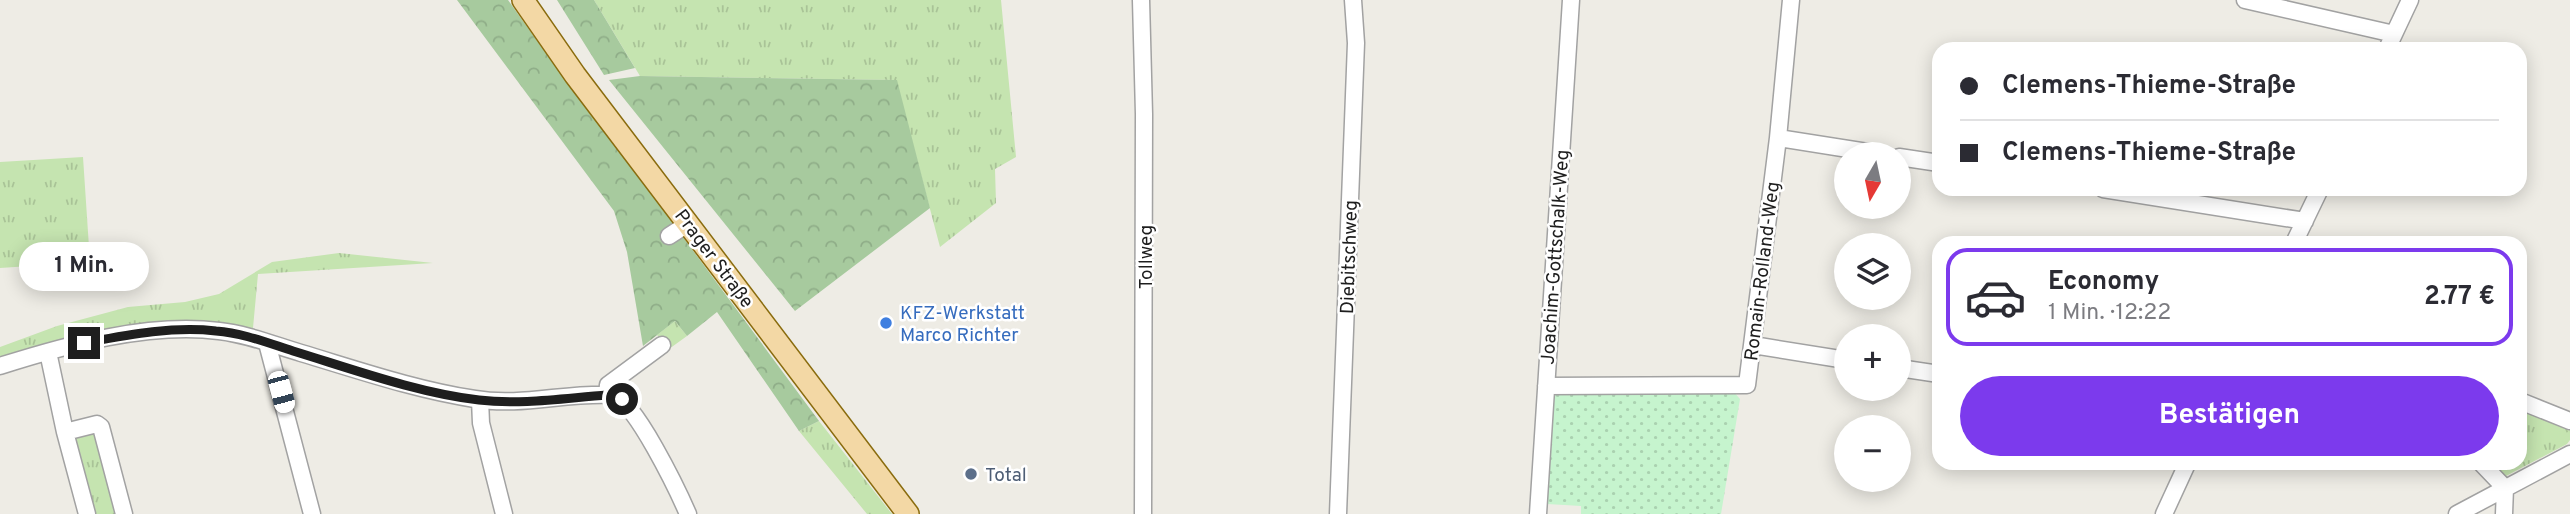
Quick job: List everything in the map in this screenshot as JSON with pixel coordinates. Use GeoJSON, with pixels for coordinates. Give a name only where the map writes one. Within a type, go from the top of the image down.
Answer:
{"type":"FeatureCollection","features":[{"type":"Feature","properties":{"kind":"main road","name":"Prager Straße"},"geometry":{"type":"LineString","coordinates":[[523,0],[575,75],[908,514]]}},
{"type":"Feature","properties":{"kind":"street","name":"Tollweg"},"geometry":{"type":"LineString","coordinates":[[1141,0],[1144,141],[1143,514]]}},
{"type":"Feature","properties":{"kind":"street","name":"Diebitschweg"},"geometry":{"type":"LineString","coordinates":[[1338,514],[1356,43],[1353,0]]}},
{"type":"Feature","properties":{"kind":"street","name":"Joachim-Gottschalk-Weg"},"geometry":{"type":"LineString","coordinates":[[1538,514],[1571,0]]}},
{"type":"Feature","properties":{"kind":"street","name":"Romain-Rolland-Weg"},"geometry":{"type":"LineString","coordinates":[[1546,386],[1747,385],[1778,138],[1791,0]]}},
{"type":"Feature","properties":{"kind":"street"},"geometry":{"type":"LineString","coordinates":[[2245,0],[2390,42],[2410,0]]}},
{"type":"Feature","properties":{"kind":"street"},"geometry":{"type":"LineString","coordinates":[[1778,138],[1834,147]]}},
{"type":"Feature","properties":{"kind":"street"},"geometry":{"type":"LineString","coordinates":[[1911,159],[1932,162]]}},
{"type":"Feature","properties":{"kind":"street"},"geometry":{"type":"LineString","coordinates":[[2149,196],[2305,220]]}},
{"type":"Feature","properties":{"kind":"street"},"geometry":{"type":"LineString","coordinates":[[2297,236],[2317,196]]}},
{"type":"Feature","properties":{"kind":"street"},"geometry":{"type":"LineString","coordinates":[[669,236],[689,223]]}},
{"type":"Feature","properties":{"kind":"street"},"geometry":{"type":"LineString","coordinates":[[0,366],[84,343],[144,332],[198,329],[236,334],[405,383],[480,400],[536,400],[607,395],[618,397],[652,443],[688,514]]}},
{"type":"Feature","properties":{"kind":"street"},"geometry":{"type":"LineString","coordinates":[[267,343],[312,514]]}},
{"type":"Feature","properties":{"kind":"street"},"geometry":{"type":"LineString","coordinates":[[607,395],[608,385],[662,345]]}},
{"type":"Feature","properties":{"kind":"street"},"geometry":{"type":"LineString","coordinates":[[1753,345],[1834,358]]}},
{"type":"Feature","properties":{"kind":"street"},"geometry":{"type":"LineString","coordinates":[[48,352],[86,514]]}},
{"type":"Feature","properties":{"kind":"street"},"geometry":{"type":"LineString","coordinates":[[1911,370],[1932,373]]}},
{"type":"Feature","properties":{"kind":"street"},"geometry":{"type":"LineString","coordinates":[[480,400],[481,423],[504,514]]}},
{"type":"Feature","properties":{"kind":"street"},"geometry":{"type":"LineString","coordinates":[[2527,404],[2570,421]]}},
{"type":"Feature","properties":{"kind":"street"},"geometry":{"type":"LineString","coordinates":[[65,432],[97,424],[101,427],[124,514]]}},
{"type":"Feature","properties":{"kind":"street"},"geometry":{"type":"LineString","coordinates":[[2457,514],[2570,454]]}},
{"type":"Feature","properties":{"kind":"street"},"geometry":{"type":"LineString","coordinates":[[2164,514],[2184,470]]}},
{"type":"Feature","properties":{"kind":"street"},"geometry":{"type":"LineString","coordinates":[[2488,470],[2505,488],[2504,514]]}},
{"type":"Feature","properties":{"kind":"green space"},"geometry":{"type":"Polygon","coordinates":[[[457,0],[508,0],[672,221],[671,241],[683,237],[819,421],[799,431],[717,312],[687,336],[675,321],[643,346],[627,252],[614,211],[457,0]]]}},
{"type":"Feature","properties":{"kind":"green space"},"geometry":{"type":"Polygon","coordinates":[[[557,0],[594,0],[635,68],[604,75],[557,0]]]}},
{"type":"Feature","properties":{"kind":"green space"},"geometry":{"type":"Polygon","coordinates":[[[594,0],[1001,0],[1016,157],[995,169],[996,203],[940,247],[896,80],[640,76],[594,0]]]}},
{"type":"Feature","properties":{"kind":"green space"},"geometry":{"type":"Polygon","coordinates":[[[640,76],[897,80],[930,208],[795,311],[609,80],[640,76]]]}},
{"type":"Feature","properties":{"kind":"green space"},"geometry":{"type":"Polygon","coordinates":[[[83,157],[90,262],[0,268],[0,162],[83,157]]]}},
{"type":"Feature","properties":{"kind":"green space"},"geometry":{"type":"Polygon","coordinates":[[[339,253],[433,263],[258,274],[253,328],[204,322],[58,342],[0,359],[0,347],[57,326],[128,307],[185,302],[219,294],[272,262],[339,253]]]}},
{"type":"Feature","properties":{"kind":"green space"},"geometry":{"type":"Polygon","coordinates":[[[675,321],[687,336],[669,349],[657,335],[675,321]]]}},
{"type":"Feature","properties":{"kind":"green space"},"geometry":{"type":"Polygon","coordinates":[[[1733,391],[1740,399],[1721,514],[1581,514],[1581,506],[1547,504],[1551,397],[1561,392],[1733,391]]]}},
{"type":"Feature","properties":{"kind":"green space"},"geometry":{"type":"Polygon","coordinates":[[[2527,407],[2570,427],[2570,440],[2527,465],[2527,407]]]}},
{"type":"Feature","properties":{"kind":"green space"},"geometry":{"type":"Polygon","coordinates":[[[819,421],[892,514],[867,514],[799,431],[819,421]]]}},
{"type":"Feature","properties":{"kind":"green space"},"geometry":{"type":"Polygon","coordinates":[[[97,429],[118,514],[92,514],[72,435],[97,429]]]}},
{"type":"Feature","properties":{"kind":"green space"},"geometry":{"type":"Polygon","coordinates":[[[2497,470],[2517,470],[2506,476],[2497,470]]]}},
{"type":"Feature","properties":{"kind":"place","name":"KFZ-Werkstatt Marco Richter"},"geometry":{"type":"Point","coordinates":[886,323]}},
{"type":"Feature","properties":{"kind":"place","name":"Total"},"geometry":{"type":"Point","coordinates":[971,474]}},
{"type":"Feature","properties":{"kind":"route"},"geometry":{"type":"LineString","coordinates":[[84,343],[144,332],[198,329],[219,331],[454,396],[510,401],[607,395],[622,399]]}}]}
